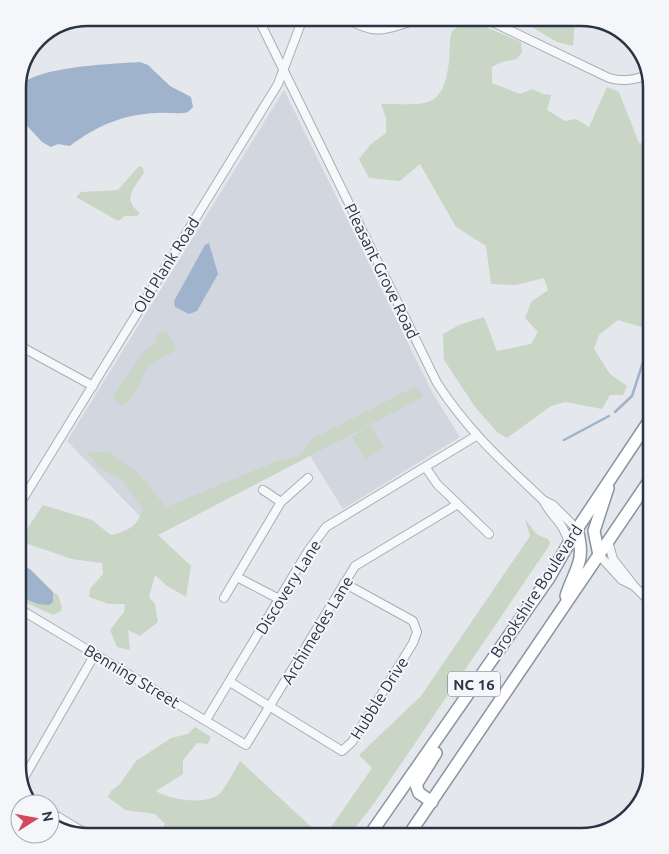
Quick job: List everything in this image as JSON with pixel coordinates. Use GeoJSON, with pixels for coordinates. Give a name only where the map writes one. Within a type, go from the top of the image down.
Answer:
{"type":"FeatureCollection","features":[{"type":"Feature","properties":{"kind":"highway","name":"Brookshire Boulevard"},"geometry":{"type":"LineString","coordinates":[[374,828],[549,578],[568,543],[643,431]]}},
{"type":"Feature","properties":{"kind":"highway"},"geometry":{"type":"LineString","coordinates":[[599,555],[594,538],[595,524],[603,506],[610,479]]}},
{"type":"Feature","properties":{"kind":"highway","name":"Brookshire Boulevard"},"geometry":{"type":"LineString","coordinates":[[414,828],[643,491]]}},
{"type":"Feature","properties":{"kind":"highway"},"geometry":{"type":"LineString","coordinates":[[560,612],[571,580],[581,563],[582,550],[577,529]]}},
{"type":"Feature","properties":{"kind":"highway"},"geometry":{"type":"LineString","coordinates":[[432,802],[419,792],[418,782],[476,690],[476,680]]}},
{"type":"Feature","properties":{"kind":"street","name":"Pleasant Grove Road"},"geometry":{"type":"LineString","coordinates":[[262,26],[423,356],[452,407],[476,436],[543,500],[553,505],[577,529]]}},
{"type":"Feature","properties":{"kind":"street","name":"Old Plank Road"},"geometry":{"type":"LineString","coordinates":[[26,494],[278,84],[300,26]]}},
{"type":"Feature","properties":{"kind":"street"},"geometry":{"type":"LineString","coordinates":[[359,26],[378,30],[393,26]]}},
{"type":"Feature","properties":{"kind":"street"},"geometry":{"type":"LineString","coordinates":[[501,26],[609,78],[631,81],[642,78]]}},
{"type":"Feature","properties":{"kind":"street"},"geometry":{"type":"LineString","coordinates":[[26,349],[93,386]]}},
{"type":"Feature","properties":{"kind":"street","name":"Discovery Lane"},"geometry":{"type":"LineString","coordinates":[[206,720],[308,551],[326,527],[476,436]]}},
{"type":"Feature","properties":{"kind":"street"},"geometry":{"type":"LineString","coordinates":[[426,468],[437,484],[489,534]]}},
{"type":"Feature","properties":{"kind":"street"},"geometry":{"type":"LineString","coordinates":[[224,598],[281,502],[308,478]]}},
{"type":"Feature","properties":{"kind":"street"},"geometry":{"type":"LineString","coordinates":[[263,490],[281,502]]}},
{"type":"Feature","properties":{"kind":"street","name":"Pleasant Grove Road"},"geometry":{"type":"LineString","coordinates":[[543,500],[548,510],[562,524],[568,543]]}},
{"type":"Feature","properties":{"kind":"street","name":"Archimedes Lane"},"geometry":{"type":"LineString","coordinates":[[246,745],[355,566],[458,504]]}},
{"type":"Feature","properties":{"kind":"street"},"geometry":{"type":"LineString","coordinates":[[608,541],[613,559],[643,594]]}},
{"type":"Feature","properties":{"kind":"street"},"geometry":{"type":"LineString","coordinates":[[599,555],[612,571],[634,586]]}},
{"type":"Feature","properties":{"kind":"street"},"geometry":{"type":"LineString","coordinates":[[237,577],[279,599]]}},
{"type":"Feature","properties":{"kind":"street","name":"Hubble Drive"},"geometry":{"type":"LineString","coordinates":[[230,682],[342,751],[352,742],[413,644],[417,632],[412,621],[344,583]]}},
{"type":"Feature","properties":{"kind":"street","name":"Benning Street"},"geometry":{"type":"LineString","coordinates":[[26,613],[246,745]]}},
{"type":"Feature","properties":{"kind":"street"},"geometry":{"type":"LineString","coordinates":[[27,773],[96,654]]}},
{"type":"Feature","properties":{"kind":"street"},"geometry":{"type":"LineString","coordinates":[[60,818],[74,826]]}},
{"type":"Feature","properties":{"kind":"shaded area"},"geometry":{"type":"Polygon","coordinates":[[[284,90],[432,392],[460,437],[343,509],[310,456],[158,535],[67,441],[284,90]]]}},
{"type":"Feature","properties":{"kind":"green space"},"geometry":{"type":"Polygon","coordinates":[[[459,26],[483,26],[521,42],[522,52],[517,59],[502,62],[492,67],[492,83],[520,94],[532,89],[551,95],[547,110],[565,121],[576,119],[589,127],[607,87],[619,92],[639,143],[643,143],[643,328],[618,320],[599,335],[594,349],[610,374],[627,386],[623,395],[610,395],[602,409],[565,402],[551,406],[507,438],[497,432],[475,407],[444,360],[443,334],[459,325],[484,317],[497,351],[531,344],[538,332],[525,318],[531,302],[548,290],[544,278],[516,285],[491,284],[486,246],[456,227],[420,164],[400,181],[369,178],[359,159],[371,144],[386,133],[386,118],[381,104],[420,104],[429,102],[442,90],[449,61],[452,31],[459,26]]]}},
{"type":"Feature","properties":{"kind":"green space"},"geometry":{"type":"Polygon","coordinates":[[[530,26],[574,26],[573,46],[557,42],[530,26]]]}},
{"type":"Feature","properties":{"kind":"green space"},"geometry":{"type":"Polygon","coordinates":[[[139,166],[143,168],[144,173],[133,189],[130,198],[131,203],[140,213],[137,216],[125,216],[118,221],[76,197],[81,192],[118,190],[139,166]]]}},
{"type":"Feature","properties":{"kind":"green space"},"geometry":{"type":"Polygon","coordinates":[[[164,332],[167,333],[175,345],[175,350],[149,366],[130,400],[121,406],[113,397],[143,353],[156,342],[157,335],[164,332]]]}},
{"type":"Feature","properties":{"kind":"green space"},"geometry":{"type":"Polygon","coordinates":[[[414,387],[422,393],[423,397],[158,535],[191,566],[186,597],[167,586],[155,575],[149,597],[155,604],[158,622],[140,636],[128,630],[130,650],[117,647],[110,630],[124,612],[125,604],[109,604],[89,597],[90,589],[103,574],[102,563],[72,559],[26,543],[26,530],[43,505],[92,520],[111,535],[127,530],[138,521],[143,510],[123,481],[100,468],[87,453],[108,452],[138,473],[166,507],[277,461],[299,456],[312,439],[414,387]]]}},
{"type":"Feature","properties":{"kind":"green space"},"geometry":{"type":"Polygon","coordinates":[[[370,426],[384,448],[365,459],[352,437],[370,426]]]}},
{"type":"Feature","properties":{"kind":"green space"},"geometry":{"type":"Polygon","coordinates":[[[525,519],[539,536],[547,538],[550,542],[549,546],[375,802],[355,828],[331,828],[372,768],[359,755],[421,696],[530,536],[525,519]]]}},
{"type":"Feature","properties":{"kind":"green space"},"geometry":{"type":"Polygon","coordinates":[[[53,592],[58,595],[62,607],[61,611],[53,615],[26,603],[26,598],[53,597],[53,592]]]}},
{"type":"Feature","properties":{"kind":"green space"},"geometry":{"type":"Polygon","coordinates":[[[195,727],[211,737],[208,744],[197,743],[183,760],[183,774],[156,791],[178,799],[195,801],[212,798],[224,789],[240,761],[312,828],[163,828],[165,824],[155,814],[125,810],[108,797],[136,761],[171,738],[188,734],[195,727]]]}},
{"type":"Feature","properties":{"kind":"water"},"geometry":{"type":"Polygon","coordinates":[[[140,62],[148,65],[170,86],[191,97],[193,107],[184,113],[145,114],[111,122],[70,146],[58,144],[51,147],[42,142],[26,125],[27,81],[56,71],[94,65],[140,62]]]}},
{"type":"Feature","properties":{"kind":"water"},"geometry":{"type":"Polygon","coordinates":[[[209,243],[218,274],[197,311],[189,314],[175,307],[174,301],[205,245],[209,243]]]}},
{"type":"Feature","properties":{"kind":"water"},"geometry":{"type":"Polygon","coordinates":[[[26,567],[53,592],[53,602],[49,605],[38,604],[26,599],[26,567]]]}},
{"type":"Feature","properties":{"kind":"waterway"},"geometry":{"type":"LineString","coordinates":[[615,412],[632,396],[643,362]]}},
{"type":"Feature","properties":{"kind":"waterway"},"geometry":{"type":"LineString","coordinates":[[564,440],[609,416]]}}]}
